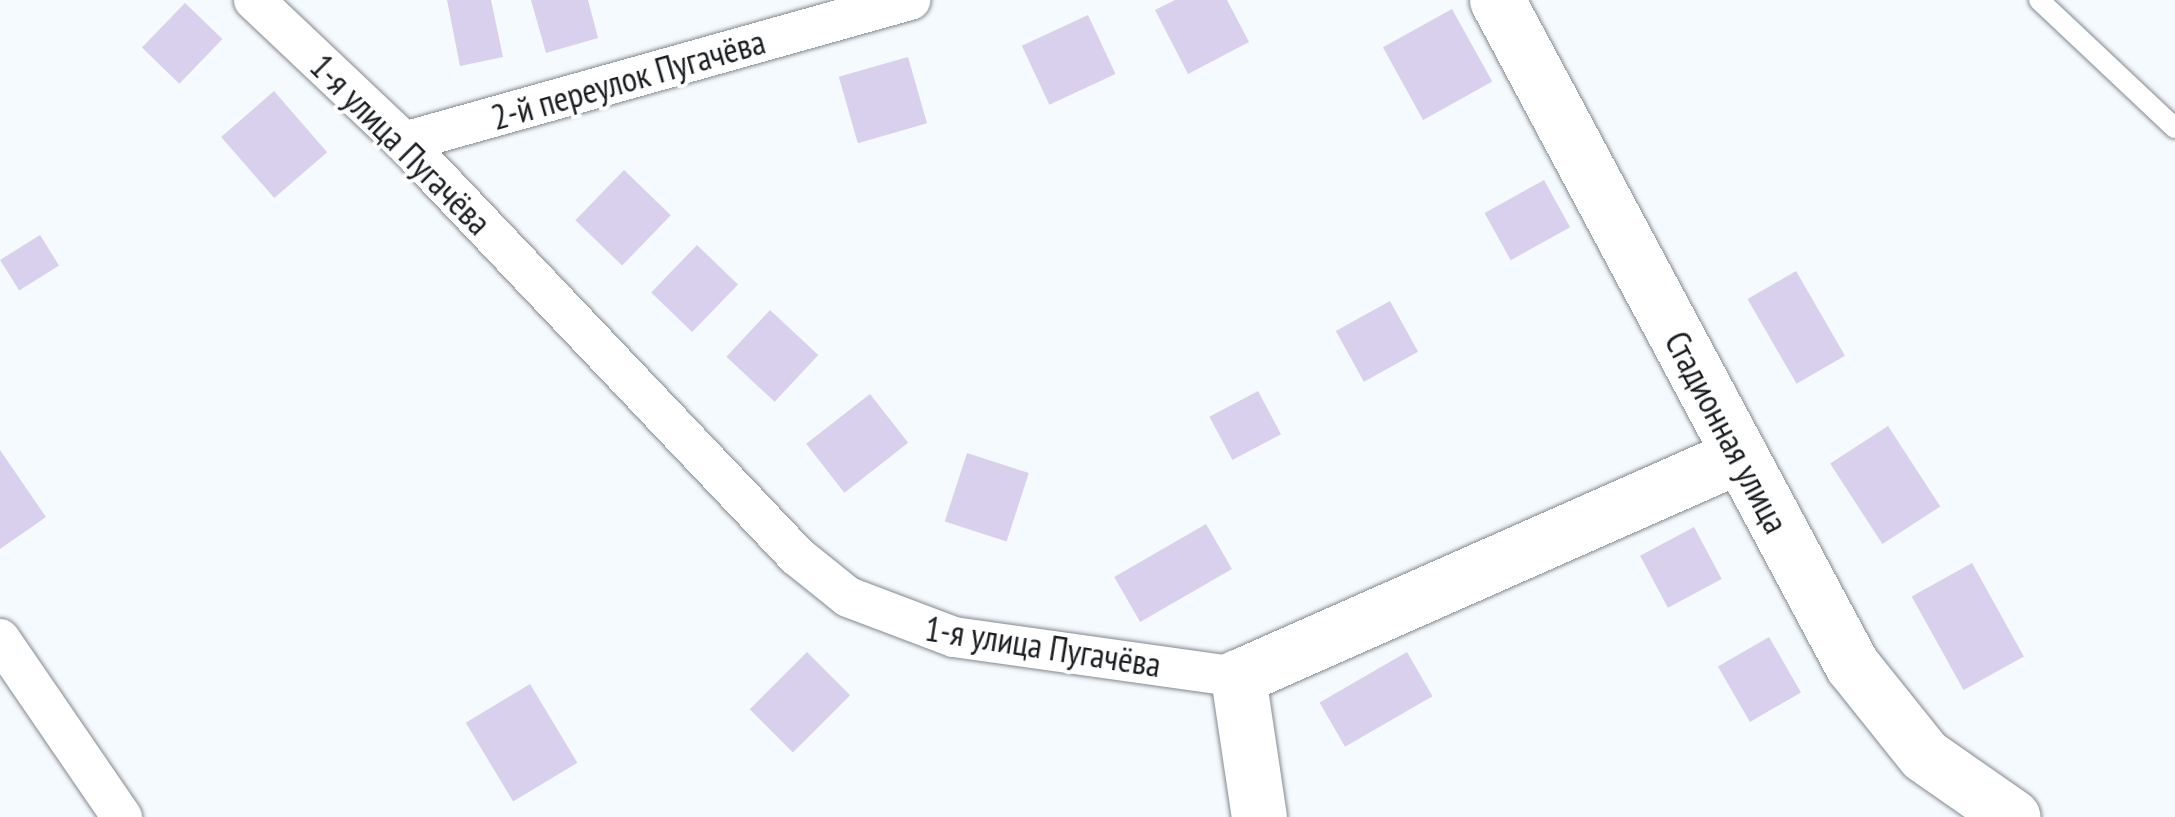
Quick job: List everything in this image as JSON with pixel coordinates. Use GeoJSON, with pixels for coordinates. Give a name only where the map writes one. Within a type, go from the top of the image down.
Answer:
{"type":"FeatureCollection","features":[{"type":"Feature","properties":{"kind":"street","name":"1-я улица Пугачёва"},"geometry":{"type":"LineString","coordinates":[[254,0],[404,142],[797,556],[848,597],[954,637],[1238,677]]}},
{"type":"Feature","properties":{"kind":"street","name":"2-й переулок Пугачёва"},"geometry":{"type":"LineString","coordinates":[[404,142],[910,0]]}},
{"type":"Feature","properties":{"kind":"street","name":"Стадионная улица"},"geometry":{"type":"LineString","coordinates":[[1497,0],[1815,600],[1885,712],[1946,774],[2013,817]]}},
{"type":"Feature","properties":{"kind":"street"},"geometry":{"type":"LineString","coordinates":[[1259,817],[1238,677],[1740,455]]}},
{"type":"Feature","properties":{"kind":"street"},"geometry":{"type":"LineString","coordinates":[[0,639],[122,817]]}},
{"type":"Feature","properties":{"kind":"lane"},"geometry":{"type":"LineString","coordinates":[[2039,0],[2175,128]]}},
{"type":"Feature","properties":{"kind":"building"},"geometry":{"type":"Polygon","coordinates":[[[447,0],[491,0],[503,57],[460,66],[447,0]]]}},
{"type":"Feature","properties":{"kind":"building"},"geometry":{"type":"Polygon","coordinates":[[[531,0],[588,0],[598,38],[546,53],[531,0]]]}},
{"type":"Feature","properties":{"kind":"building"},"geometry":{"type":"Polygon","coordinates":[[[1175,0],[1227,0],[1249,42],[1188,74],[1155,10],[1175,0]]]}},
{"type":"Feature","properties":{"kind":"building"},"geometry":{"type":"Polygon","coordinates":[[[185,3],[222,39],[179,84],[142,48],[185,3]]]}},
{"type":"Feature","properties":{"kind":"building"},"geometry":{"type":"Polygon","coordinates":[[[1452,9],[1492,82],[1423,120],[1383,47],[1452,9]]]}},
{"type":"Feature","properties":{"kind":"building"},"geometry":{"type":"Polygon","coordinates":[[[1088,15],[1115,74],[1049,105],[1022,46],[1088,15]]]}},
{"type":"Feature","properties":{"kind":"building"},"geometry":{"type":"Polygon","coordinates":[[[908,57],[927,123],[858,143],[839,77],[908,57]]]}},
{"type":"Feature","properties":{"kind":"building"},"geometry":{"type":"Polygon","coordinates":[[[274,91],[327,152],[274,198],[221,137],[274,91]]]}},
{"type":"Feature","properties":{"kind":"building"},"geometry":{"type":"Polygon","coordinates":[[[624,170],[671,215],[622,266],[575,220],[624,170]]]}},
{"type":"Feature","properties":{"kind":"building"},"geometry":{"type":"Polygon","coordinates":[[[1544,180],[1570,227],[1511,260],[1485,213],[1544,180]]]}},
{"type":"Feature","properties":{"kind":"building"},"geometry":{"type":"Polygon","coordinates":[[[40,235],[59,266],[19,290],[0,260],[40,235]]]}},
{"type":"Feature","properties":{"kind":"building"},"geometry":{"type":"Polygon","coordinates":[[[697,245],[738,285],[692,332],[651,292],[697,245]]]}},
{"type":"Feature","properties":{"kind":"building"},"geometry":{"type":"Polygon","coordinates":[[[1796,271],[1845,356],[1797,384],[1748,299],[1796,271]]]}},
{"type":"Feature","properties":{"kind":"building"},"geometry":{"type":"Polygon","coordinates":[[[1390,301],[1418,352],[1364,382],[1336,331],[1390,301]]]}},
{"type":"Feature","properties":{"kind":"building"},"geometry":{"type":"Polygon","coordinates":[[[770,310],[818,355],[775,402],[726,357],[770,310]]]}},
{"type":"Feature","properties":{"kind":"building"},"geometry":{"type":"Polygon","coordinates":[[[1258,391],[1281,434],[1232,460],[1209,417],[1258,391]]]}},
{"type":"Feature","properties":{"kind":"building"},"geometry":{"type":"Polygon","coordinates":[[[870,394],[908,443],[844,493],[806,444],[870,394]]]}},
{"type":"Feature","properties":{"kind":"building"},"geometry":{"type":"Polygon","coordinates":[[[1888,426],[1940,507],[1882,544],[1830,464],[1888,426]]]}},
{"type":"Feature","properties":{"kind":"building"},"geometry":{"type":"Polygon","coordinates":[[[0,450],[46,517],[0,549],[0,450]]]}},
{"type":"Feature","properties":{"kind":"building"},"geometry":{"type":"Polygon","coordinates":[[[967,453],[1029,473],[1007,542],[945,521],[967,453]]]}},
{"type":"Feature","properties":{"kind":"building"},"geometry":{"type":"Polygon","coordinates":[[[1206,524],[1232,569],[1140,622],[1114,577],[1206,524]]]}},
{"type":"Feature","properties":{"kind":"building"},"geometry":{"type":"Polygon","coordinates":[[[1694,527],[1722,579],[1668,608],[1640,556],[1694,527]]]}},
{"type":"Feature","properties":{"kind":"building"},"geometry":{"type":"Polygon","coordinates":[[[1972,563],[2024,657],[1964,690],[1912,596],[1972,563]]]}},
{"type":"Feature","properties":{"kind":"building"},"geometry":{"type":"Polygon","coordinates":[[[1769,637],[1801,692],[1750,722],[1718,666],[1769,637]]]}},
{"type":"Feature","properties":{"kind":"building"},"geometry":{"type":"Polygon","coordinates":[[[807,652],[850,695],[793,752],[750,709],[807,652]]]}},
{"type":"Feature","properties":{"kind":"building"},"geometry":{"type":"Polygon","coordinates":[[[1407,652],[1432,696],[1345,747],[1320,702],[1407,652]]]}},
{"type":"Feature","properties":{"kind":"building"},"geometry":{"type":"Polygon","coordinates":[[[530,684],[577,763],[513,801],[466,723],[530,684]]]}}]}
